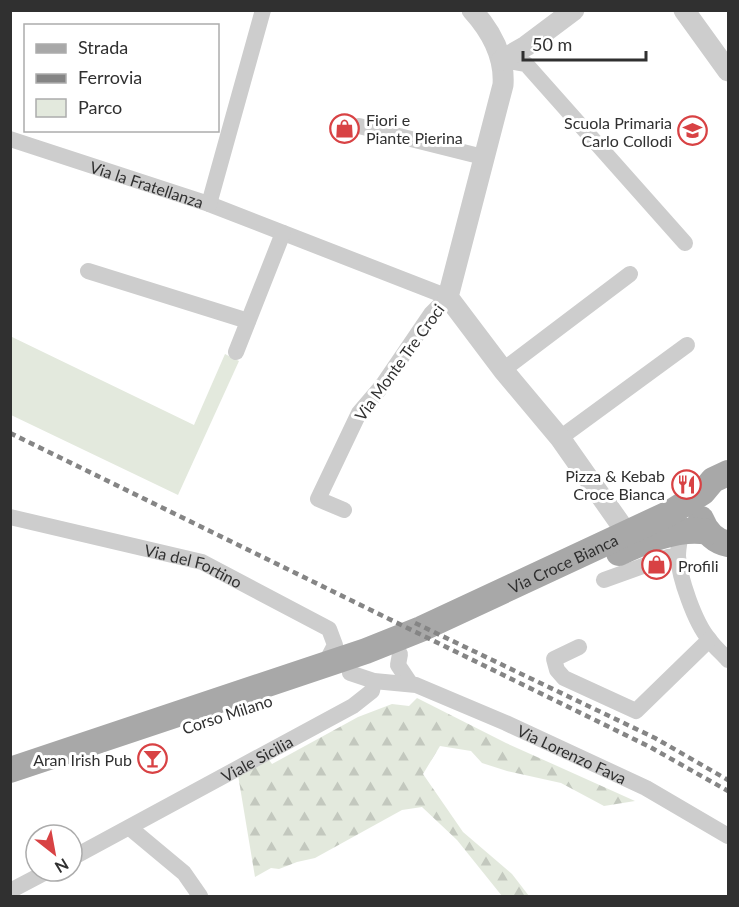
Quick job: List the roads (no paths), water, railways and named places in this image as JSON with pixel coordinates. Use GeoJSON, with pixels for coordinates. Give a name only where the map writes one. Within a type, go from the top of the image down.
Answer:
{"type":"FeatureCollection","features":[{"type":"Feature","properties":{"kind":"main road","name":"Via Croce Bianca"},"geometry":{"type":"LineString","coordinates":[[430,633],[626,532],[670,513],[703,492],[713,480],[729,473]]}},
{"type":"Feature","properties":{"kind":"main road","name":"Via Croce Bianca"},"geometry":{"type":"LineString","coordinates":[[703,492],[699,506],[701,520],[718,538]]}},
{"type":"Feature","properties":{"kind":"main road","name":"Via Croce Bianca"},"geometry":{"type":"LineString","coordinates":[[430,633],[629,548],[680,544],[697,530],[718,538]]}},
{"type":"Feature","properties":{"kind":"main road","name":"Corso Milano"},"geometry":{"type":"LineString","coordinates":[[10,770],[325,664],[430,633]]}},
{"type":"Feature","properties":{"kind":"main road","name":"Corso Milano"},"geometry":{"type":"LineString","coordinates":[[10,784],[362,677],[430,633]]}},
{"type":"Feature","properties":{"kind":"street"},"geometry":{"type":"LineString","coordinates":[[209,204],[263,10]]}},
{"type":"Feature","properties":{"kind":"street"},"geometry":{"type":"LineString","coordinates":[[472,10],[491,36],[502,60],[503,85],[447,297],[503,370],[560,438],[626,532]]}},
{"type":"Feature","properties":{"kind":"street"},"geometry":{"type":"LineString","coordinates":[[502,60],[526,46],[574,10]]}},
{"type":"Feature","properties":{"kind":"street"},"geometry":{"type":"LineString","coordinates":[[684,10],[729,71]]}},
{"type":"Feature","properties":{"kind":"street"},"geometry":{"type":"LineString","coordinates":[[502,60],[526,64],[685,243]]}},
{"type":"Feature","properties":{"kind":"street"},"geometry":{"type":"LineString","coordinates":[[359,126],[483,157]]}},
{"type":"Feature","properties":{"kind":"street","name":"Via la Fratellanza"},"geometry":{"type":"LineString","coordinates":[[10,139],[209,204],[447,297]]}},
{"type":"Feature","properties":{"kind":"street"},"geometry":{"type":"LineString","coordinates":[[236,352],[283,233]]}},
{"type":"Feature","properties":{"kind":"street"},"geometry":{"type":"LineString","coordinates":[[88,271],[248,321]]}},
{"type":"Feature","properties":{"kind":"street"},"geometry":{"type":"LineString","coordinates":[[503,370],[630,274]]}},
{"type":"Feature","properties":{"kind":"street","name":"Via Monte Tre Croci"},"geometry":{"type":"LineString","coordinates":[[344,510],[318,499],[359,412],[382,386],[431,314],[447,297]]}},
{"type":"Feature","properties":{"kind":"street"},"geometry":{"type":"LineString","coordinates":[[560,438],[687,345]]}},
{"type":"Feature","properties":{"kind":"street","name":"Via del Fortino"},"geometry":{"type":"LineString","coordinates":[[16,518],[202,562],[329,629],[335,645],[325,664]]}},
{"type":"Feature","properties":{"kind":"street"},"geometry":{"type":"LineString","coordinates":[[680,544],[680,568],[698,624],[709,640],[729,660]]}},
{"type":"Feature","properties":{"kind":"street","name":"Via Croce Bianca"},"geometry":{"type":"LineString","coordinates":[[604,580],[668,557],[680,544]]}},
{"type":"Feature","properties":{"kind":"street"},"geometry":{"type":"LineString","coordinates":[[579,647],[554,659],[557,670],[564,678],[636,711],[709,640]]}},
{"type":"Feature","properties":{"kind":"street"},"geometry":{"type":"LineString","coordinates":[[400,654],[398,665],[410,683]]}},
{"type":"Feature","properties":{"kind":"street","name":"Via Lorenzo Fava"},"geometry":{"type":"LineString","coordinates":[[362,677],[392,684],[410,683],[506,723],[646,789],[729,836]]}},
{"type":"Feature","properties":{"kind":"street","name":"Viale Sicilia"},"geometry":{"type":"LineString","coordinates":[[84,852],[353,706],[372,691],[362,677]]}},
{"type":"Feature","properties":{"kind":"street"},"geometry":{"type":"LineString","coordinates":[[130,828],[184,873],[200,897]]}},
{"type":"Feature","properties":{"kind":"street"},"geometry":{"type":"LineString","coordinates":[[10,891],[25,883]]}},
{"type":"Feature","properties":{"kind":"railway"},"geometry":{"type":"LineString","coordinates":[[10,433],[650,747],[728,791]]}},
{"type":"Feature","properties":{"kind":"railway"},"geometry":{"type":"LineString","coordinates":[[415,623],[655,738],[728,780]]}},
{"type":"Feature","properties":{"kind":"place","name":"Fiori e Piante Pierina"},"geometry":{"type":"Point","coordinates":[345,128]}},
{"type":"Feature","properties":{"kind":"place","name":"Scuola Primaria Carlo Collodi"},"geometry":{"type":"Point","coordinates":[693,131]}},
{"type":"Feature","properties":{"kind":"place","name":"Pizza & Kebab Croce Bianca"},"geometry":{"type":"Point","coordinates":[686,484]}},
{"type":"Feature","properties":{"kind":"place","name":"Profili"},"geometry":{"type":"Point","coordinates":[657,565]}},
{"type":"Feature","properties":{"kind":"place","name":"Aran Irish Pub"},"geometry":{"type":"Point","coordinates":[153,759]}}]}
